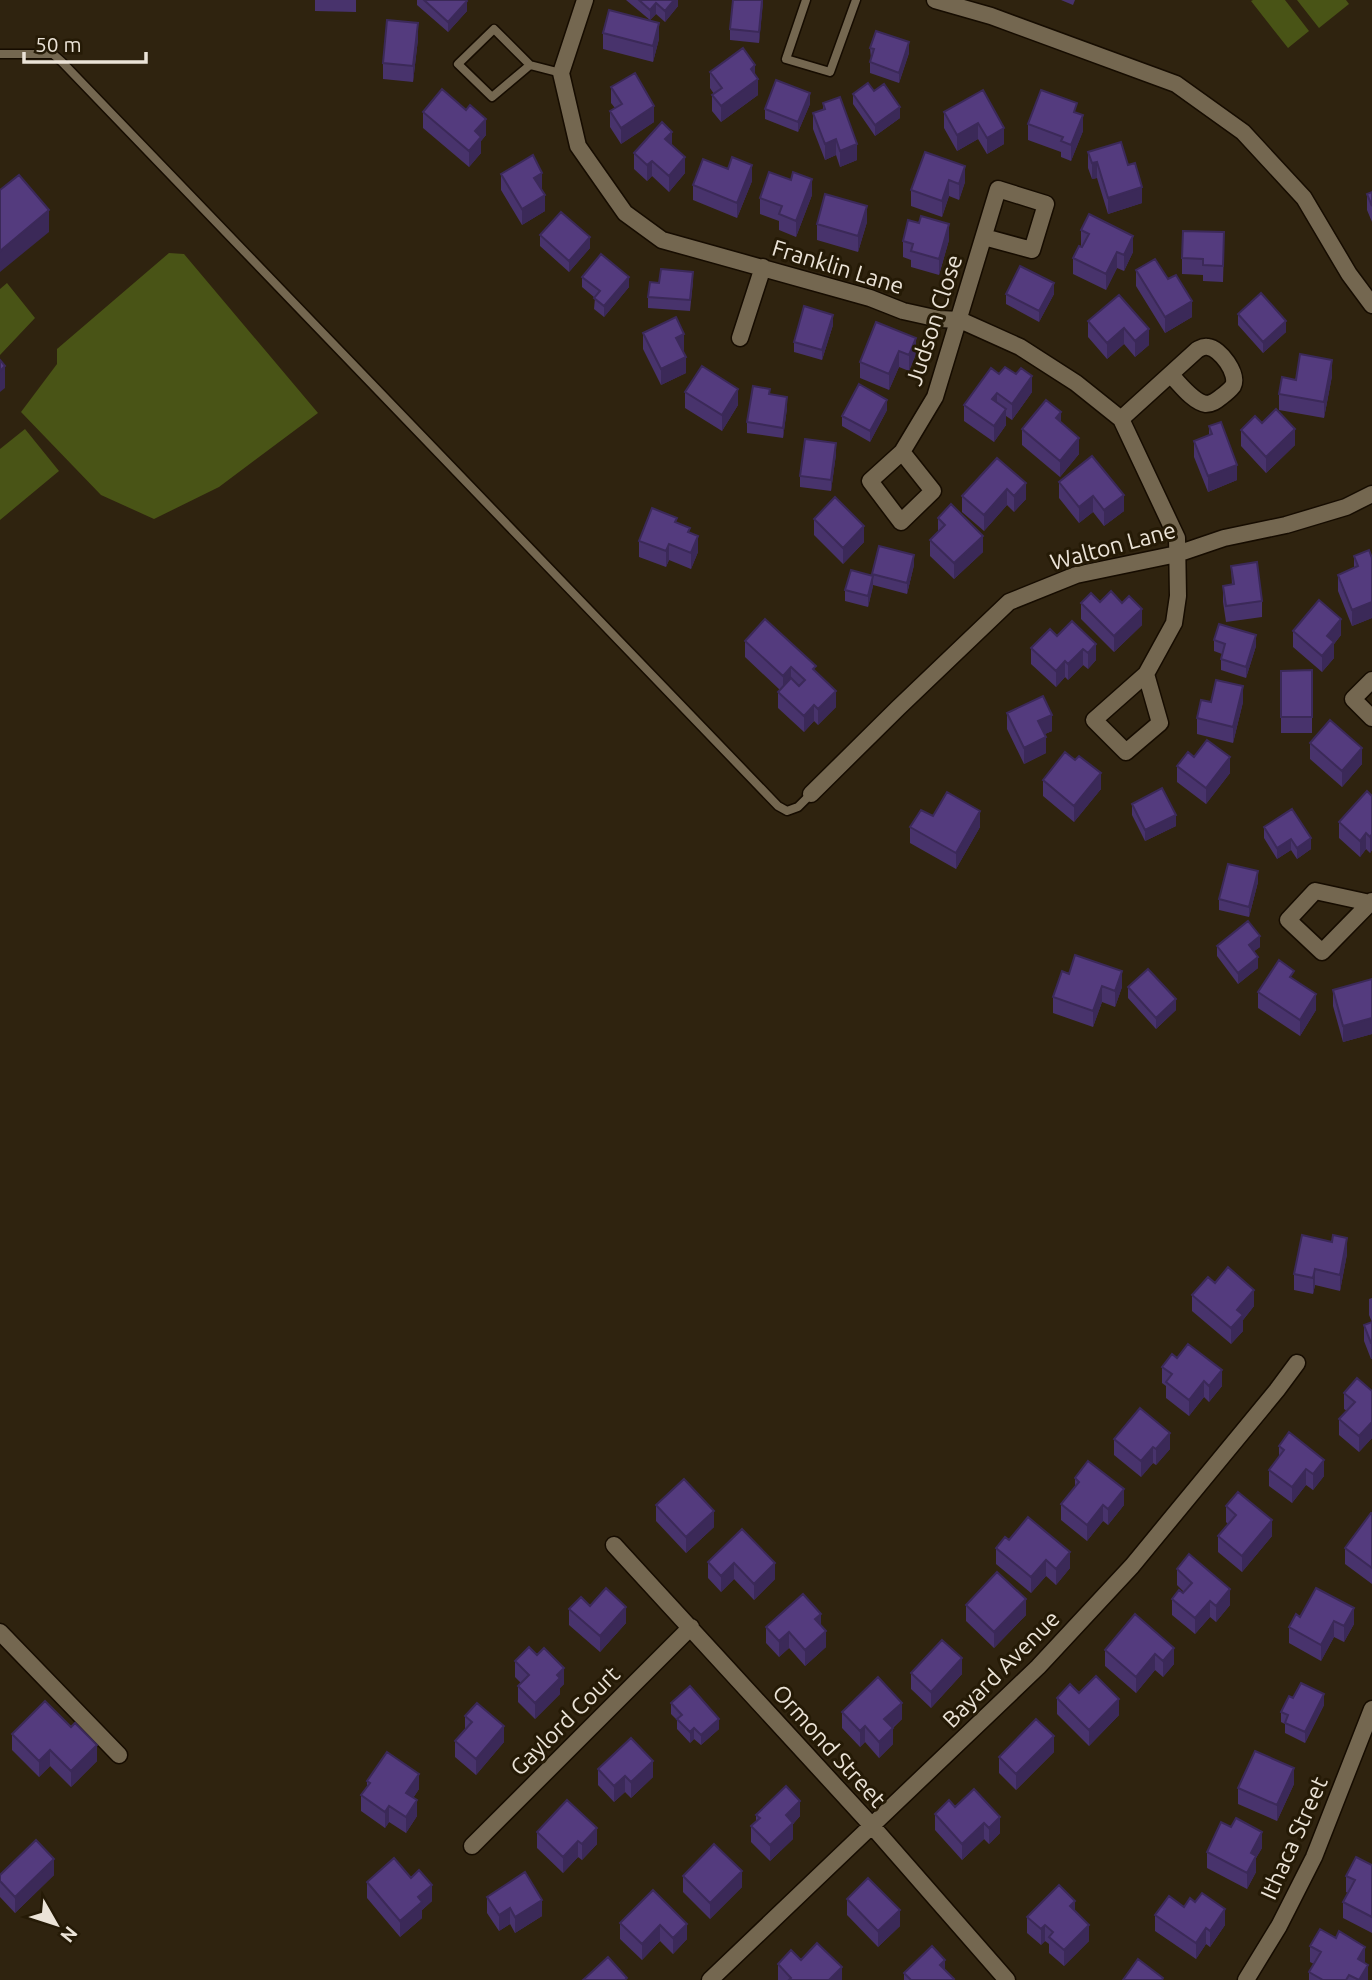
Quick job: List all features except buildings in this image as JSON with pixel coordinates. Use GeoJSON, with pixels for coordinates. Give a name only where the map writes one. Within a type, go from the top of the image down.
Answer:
{"type":"FeatureCollection","features":[{"type":"Feature","properties":{"kind":"street"},"geometry":{"type":"LineString","coordinates":[[561,73],[585,0]]}},
{"type":"Feature","properties":{"kind":"street"},"geometry":{"type":"LineString","coordinates":[[935,0],[966,4],[1176,84],[1243,132],[1304,198],[1349,274],[1371,300]]}},
{"type":"Feature","properties":{"kind":"street","name":"Franklin Lane"},"geometry":{"type":"LineString","coordinates":[[561,73],[578,146],[625,213],[662,240],[870,298],[903,311],[939,319],[960,320],[1020,347],[1076,383],[1121,419],[1177,546]]}},
{"type":"Feature","properties":{"kind":"street","name":"Judson Close"},"geometry":{"type":"LineString","coordinates":[[902,452],[935,397],[984,237]]}},
{"type":"Feature","properties":{"kind":"street"},"geometry":{"type":"LineString","coordinates":[[740,338],[763,267]]}},
{"type":"Feature","properties":{"kind":"street"},"geometry":{"type":"LineString","coordinates":[[1121,419],[1171,375]]}},
{"type":"Feature","properties":{"kind":"street","name":"Walton Lane"},"geometry":{"type":"LineString","coordinates":[[811,794],[1009,602],[1076,575],[1177,546],[1286,525],[1346,507],[1372,494]]}},
{"type":"Feature","properties":{"kind":"street"},"geometry":{"type":"LineString","coordinates":[[1146,674],[1160,723],[1126,752],[1094,720],[1146,674],[1174,623],[1178,596],[1177,546]]}},
{"type":"Feature","properties":{"kind":"street"},"geometry":{"type":"LineString","coordinates":[[1372,680],[1353,699],[1372,718]]}},
{"type":"Feature","properties":{"kind":"street"},"geometry":{"type":"LineString","coordinates":[[1315,891],[1371,902],[1322,952],[1288,920],[1315,891]]}},
{"type":"Feature","properties":{"kind":"street","name":"Bayard Avenue"},"geometry":{"type":"LineString","coordinates":[[710,1980],[1038,1667],[1132,1566],[1297,1363]]}},
{"type":"Feature","properties":{"kind":"street","name":"Ormond Street"},"geometry":{"type":"LineString","coordinates":[[614,1545],[873,1827],[1007,1980]]}},
{"type":"Feature","properties":{"kind":"street","name":"Gaylord Court"},"geometry":{"type":"LineString","coordinates":[[472,1846],[691,1627]]}},
{"type":"Feature","properties":{"kind":"street"},"geometry":{"type":"LineString","coordinates":[[0,1632],[119,1755]]}},
{"type":"Feature","properties":{"kind":"street","name":"Ithaca Street"},"geometry":{"type":"LineString","coordinates":[[1246,1980],[1279,1926],[1314,1857],[1372,1709]]}},
{"type":"Feature","properties":{"kind":"lane"},"geometry":{"type":"LineString","coordinates":[[806,0],[786,60],[830,72],[856,0]]}},
{"type":"Feature","properties":{"kind":"lane"},"geometry":{"type":"LineString","coordinates":[[530,65],[492,97],[458,64],[494,29],[530,65],[561,73]]}},
{"type":"Feature","properties":{"kind":"lane"},"geometry":{"type":"LineString","coordinates":[[0,54],[53,54],[62,62],[778,806],[787,811],[798,807],[811,794]]}},
{"type":"Feature","properties":{"kind":"green space"},"geometry":{"type":"Polygon","coordinates":[[[1285,0],[1309,31],[1288,48],[1251,1],[1285,0]]]}},
{"type":"Feature","properties":{"kind":"green space"},"geometry":{"type":"Polygon","coordinates":[[[1297,0],[1346,0],[1349,4],[1319,28],[1297,0]]]}},
{"type":"Feature","properties":{"kind":"green space"},"geometry":{"type":"Polygon","coordinates":[[[169,253],[184,254],[318,413],[219,487],[154,519],[101,495],[21,412],[57,364],[57,349],[169,253]]]}},
{"type":"Feature","properties":{"kind":"green space"},"geometry":{"type":"Polygon","coordinates":[[[7,283],[35,318],[0,355],[0,289],[7,283]]]}},
{"type":"Feature","properties":{"kind":"green space"},"geometry":{"type":"Polygon","coordinates":[[[25,429],[59,471],[0,520],[0,449],[25,429]]]}}]}
